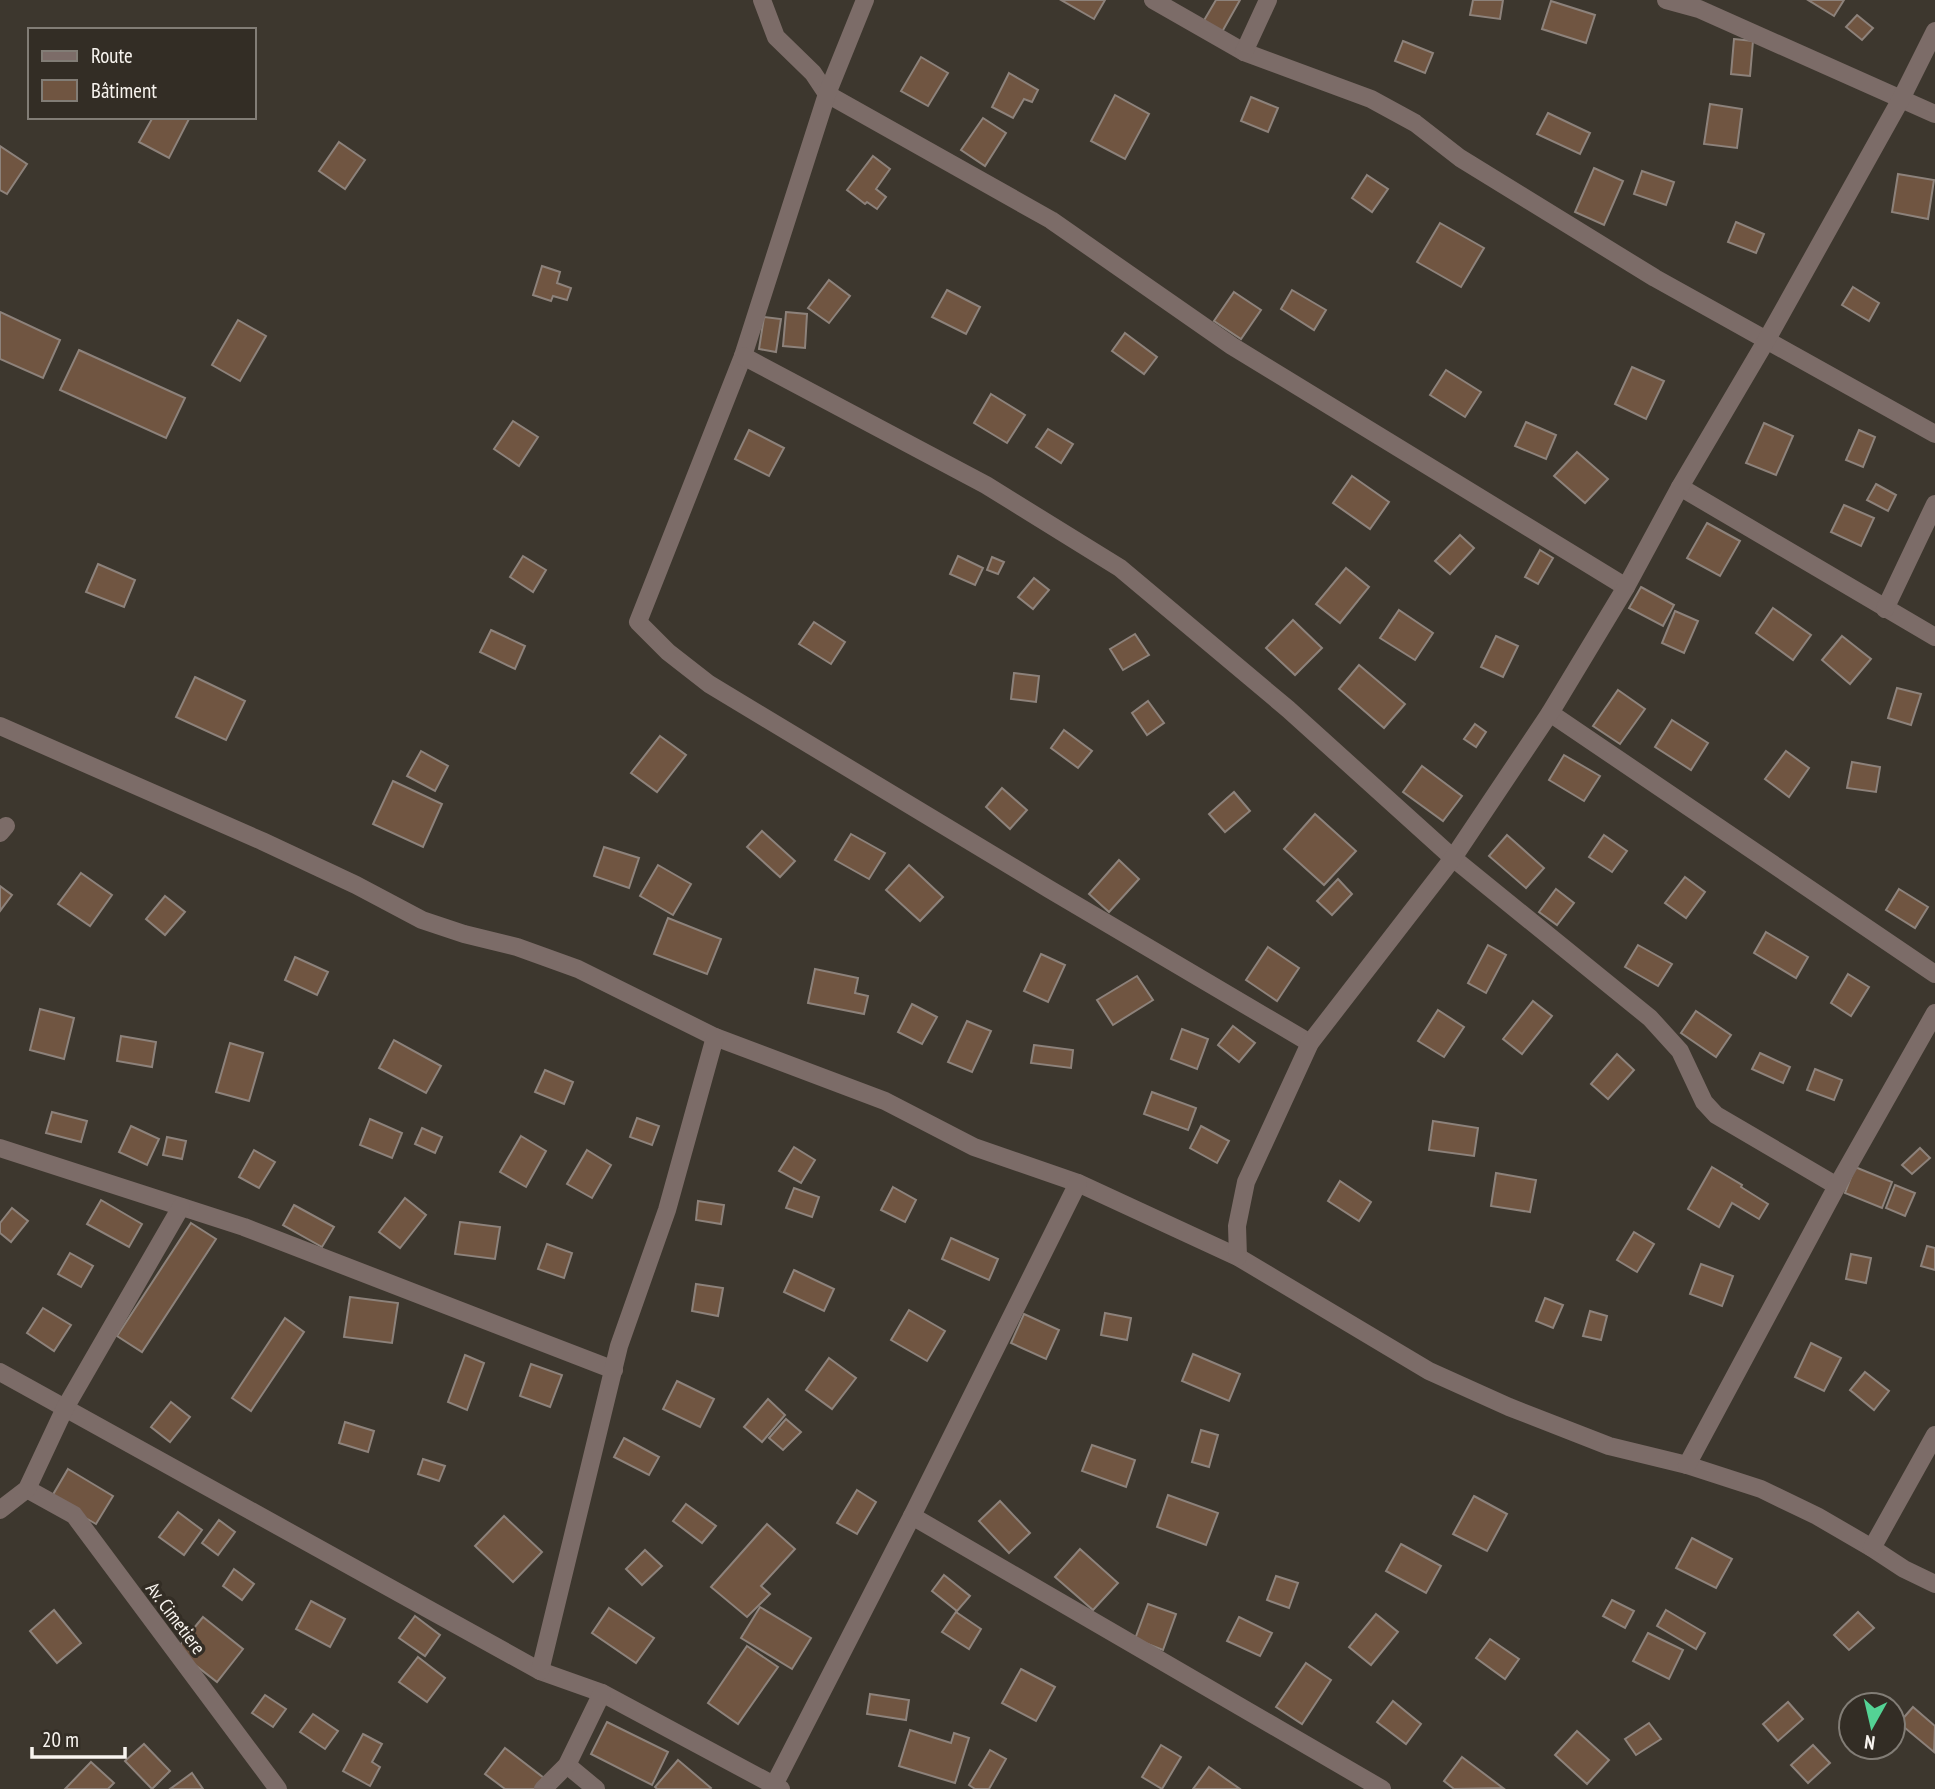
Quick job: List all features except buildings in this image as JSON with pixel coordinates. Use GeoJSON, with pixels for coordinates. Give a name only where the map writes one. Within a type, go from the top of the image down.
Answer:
{"type":"FeatureCollection","features":[{"type":"Feature","properties":{"kind":"street"},"geometry":{"type":"LineString","coordinates":[[762,0],[776,37],[813,73],[827,94],[1051,220],[1232,346],[1626,587]]}},
{"type":"Feature","properties":{"kind":"street"},"geometry":{"type":"LineString","coordinates":[[865,0],[827,94],[743,356],[638,622],[668,652],[709,684],[1310,1043]]}},
{"type":"Feature","properties":{"kind":"street"},"geometry":{"type":"LineString","coordinates":[[1153,0],[1244,52],[1371,99],[1415,123],[1472,166],[1655,278],[1935,434]]}},
{"type":"Feature","properties":{"kind":"street"},"geometry":{"type":"LineString","coordinates":[[1244,52],[1268,0]]}},
{"type":"Feature","properties":{"kind":"street"},"geometry":{"type":"LineString","coordinates":[[1666,0],[1699,9],[1935,114]]}},
{"type":"Feature","properties":{"kind":"street"},"geometry":{"type":"LineString","coordinates":[[1238,1257],[1237,1226],[1246,1182],[1310,1043],[1453,858],[1550,713],[1626,587],[1680,487],[1766,341],[1901,99],[1935,31]]}},
{"type":"Feature","properties":{"kind":"street"},"geometry":{"type":"LineString","coordinates":[[743,356],[986,485],[1120,568],[1288,709],[1453,858],[1650,1018],[1680,1051],[1704,1102],[1716,1115],[1837,1186]]}},
{"type":"Feature","properties":{"kind":"street"},"geometry":{"type":"LineString","coordinates":[[1680,487],[1935,637]]}},
{"type":"Feature","properties":{"kind":"street"},"geometry":{"type":"LineString","coordinates":[[1885,609],[1935,504]]}},
{"type":"Feature","properties":{"kind":"street"},"geometry":{"type":"LineString","coordinates":[[1550,713],[1935,974]]}},
{"type":"Feature","properties":{"kind":"street"},"geometry":{"type":"LineString","coordinates":[[0,726],[262,841],[356,885],[422,920],[517,947],[578,969],[715,1037],[885,1101],[974,1147],[1079,1183],[1238,1257],[1429,1371],[1509,1407],[1609,1446],[1687,1465],[1761,1489],[1817,1516],[1904,1569],[1935,1584]]}},
{"type":"Feature","properties":{"kind":"street"},"geometry":{"type":"LineString","coordinates":[[1687,1465],[1837,1186],[1935,1013]]}},
{"type":"Feature","properties":{"kind":"street"},"geometry":{"type":"LineString","coordinates":[[540,1671],[619,1346],[667,1210],[715,1037]]}},
{"type":"Feature","properties":{"kind":"street"},"geometry":{"type":"LineString","coordinates":[[0,1148],[244,1227],[614,1370]]}},
{"type":"Feature","properties":{"kind":"street"},"geometry":{"type":"LineString","coordinates":[[0,1373],[540,1671],[602,1693],[777,1787],[1079,1183]]}},
{"type":"Feature","properties":{"kind":"street"},"geometry":{"type":"LineString","coordinates":[[0,1510],[27,1489],[65,1408],[181,1207]]}},
{"type":"Feature","properties":{"kind":"street"},"geometry":{"type":"LineString","coordinates":[[1872,1548],[1935,1435]]}},
{"type":"Feature","properties":{"kind":"street","name":"Av. Cimetiere"},"geometry":{"type":"LineString","coordinates":[[27,1489],[74,1515],[278,1789]]}},
{"type":"Feature","properties":{"kind":"street"},"geometry":{"type":"LineString","coordinates":[[912,1516],[1382,1789]]}},
{"type":"Feature","properties":{"kind":"street"},"geometry":{"type":"LineString","coordinates":[[543,1789],[567,1765],[602,1693]]}},
{"type":"Feature","properties":{"kind":"street"},"geometry":{"type":"LineString","coordinates":[[567,1765],[596,1789]]}}]}
